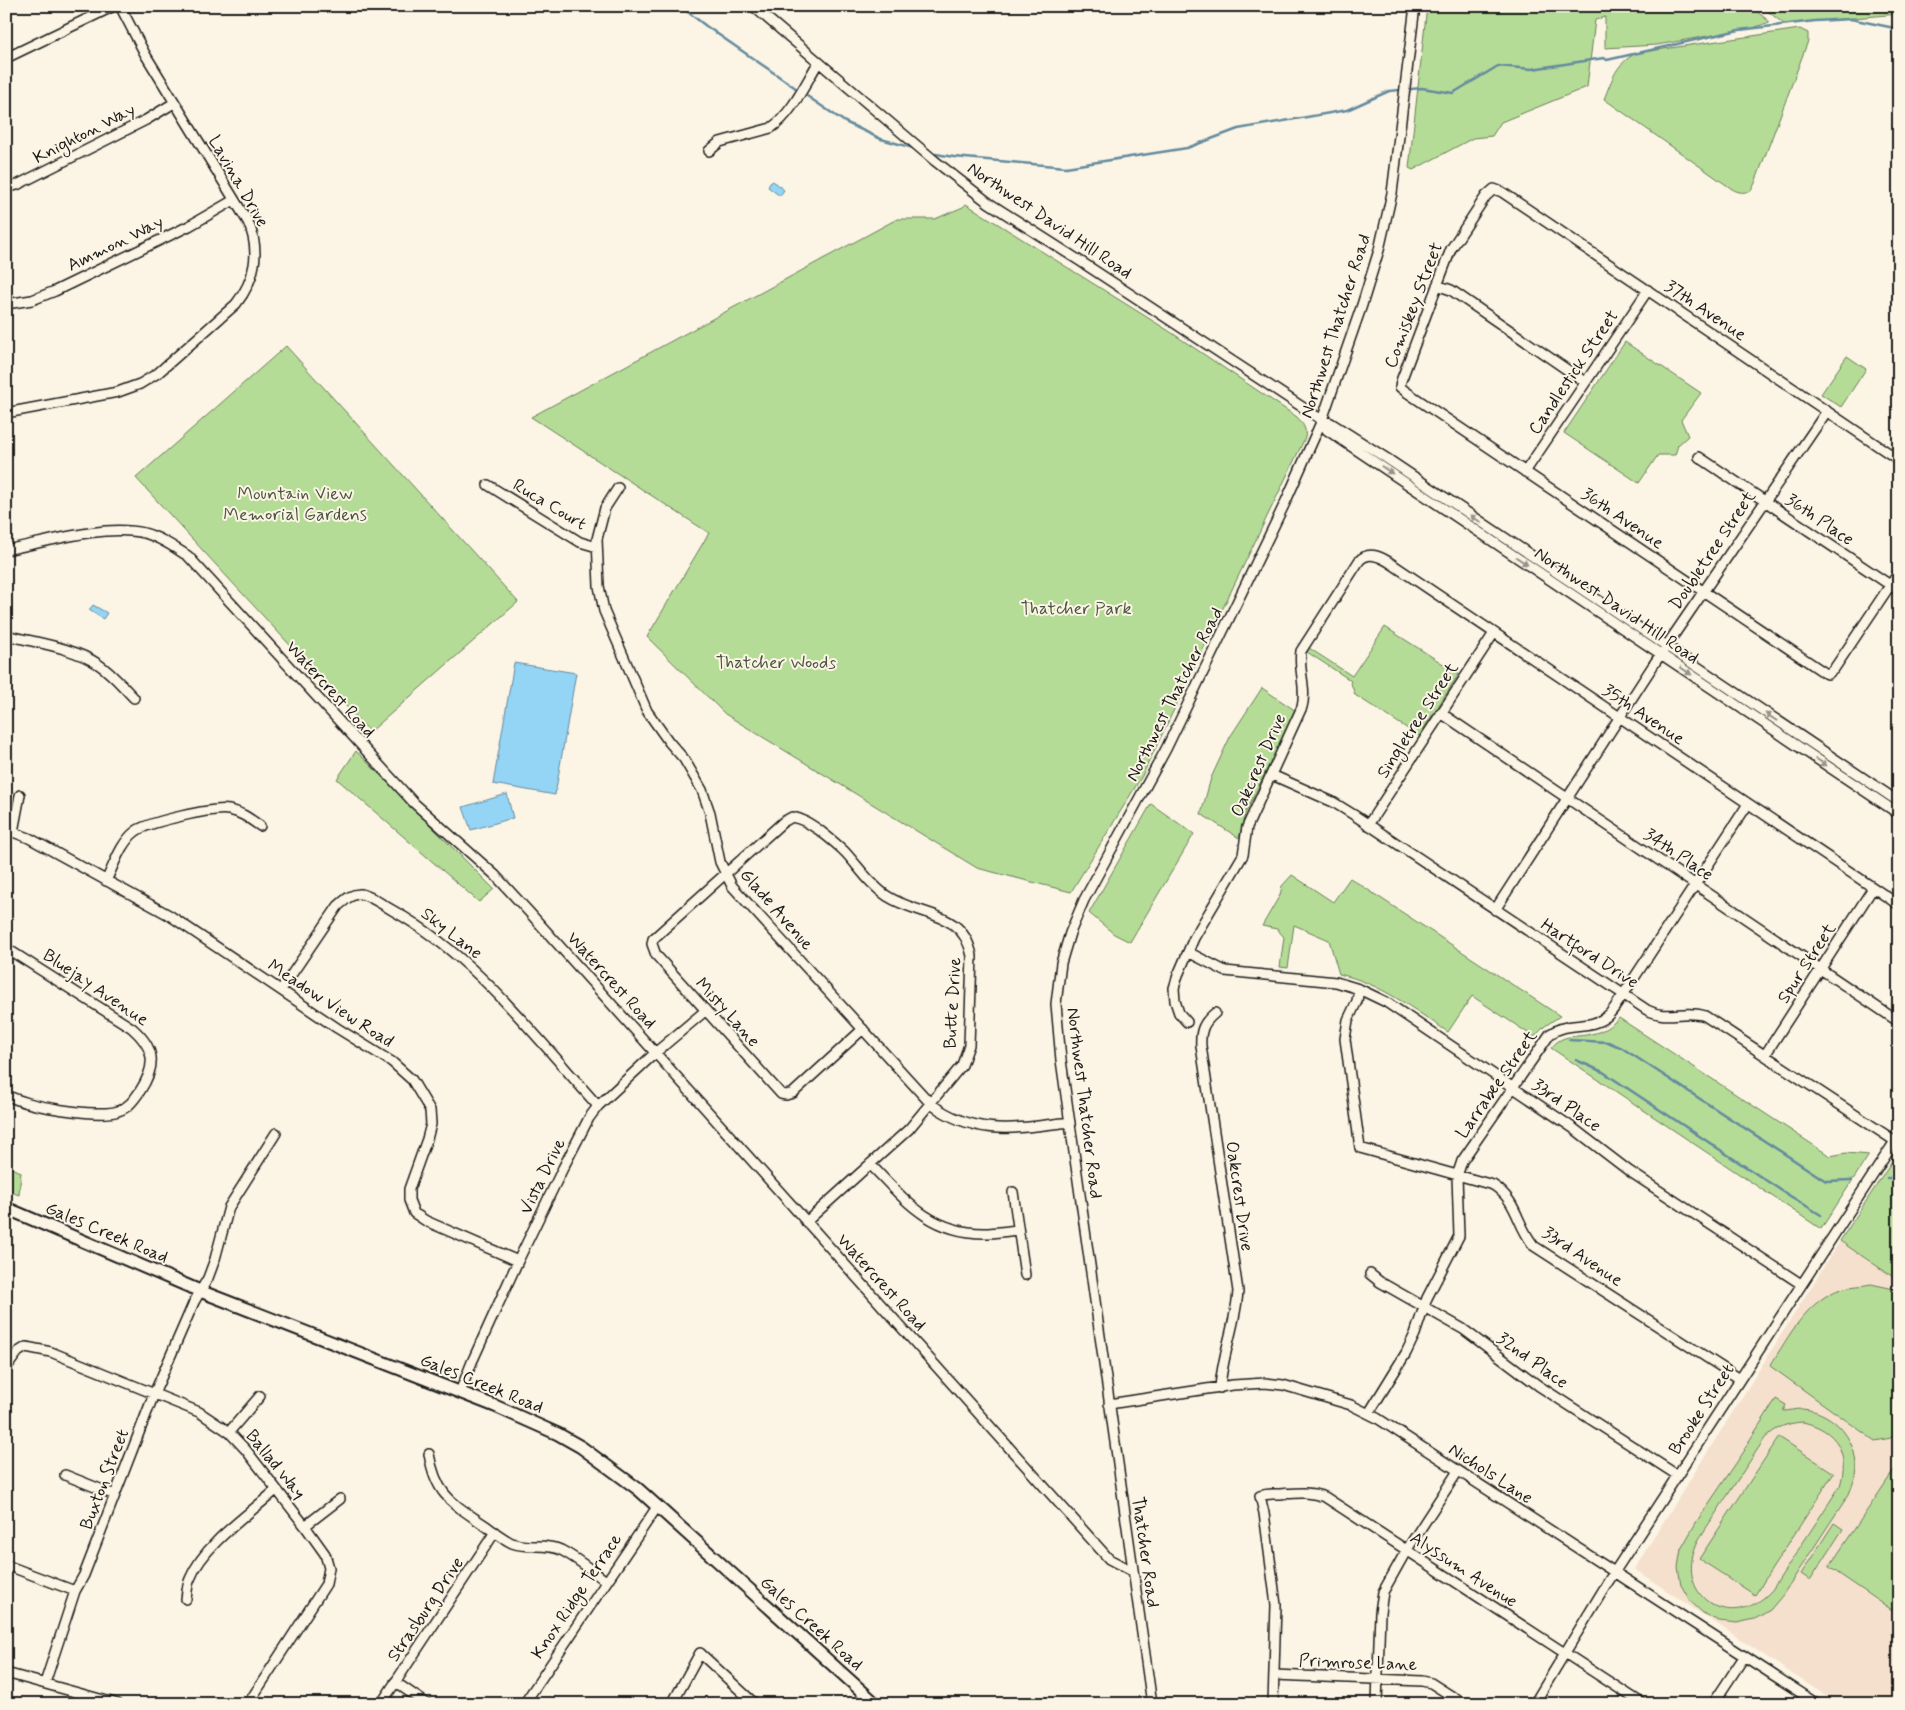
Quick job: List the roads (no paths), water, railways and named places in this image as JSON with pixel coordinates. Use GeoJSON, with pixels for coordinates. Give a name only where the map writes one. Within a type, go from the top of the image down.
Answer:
{"type":"FeatureCollection","features":[{"type":"Feature","properties":{"kind":"main road","name":"Gales Creek Road"},"geometry":{"type":"LineString","coordinates":[[6,1208],[200,1291],[523,1417],[573,1442],[638,1490],[876,1704]]}},
{"type":"Feature","properties":{"kind":"street"},"geometry":{"type":"LineString","coordinates":[[6,58],[114,6]]}},
{"type":"Feature","properties":{"kind":"street","name":"Lavina Drive"},"geometry":{"type":"LineString","coordinates":[[6,414],[118,392],[140,384],[158,373],[236,304],[252,276],[256,251],[251,230],[145,54],[120,6]]}},
{"type":"Feature","properties":{"kind":"street","name":"Northwest David Hill Road"},"geometry":{"type":"LineString","coordinates":[[753,6],[935,161],[989,203],[1080,260],[1322,420],[1331,423],[1386,458],[1899,802]]}},
{"type":"Feature","properties":{"kind":"street","name":"Northwest Thatcher Road"},"geometry":{"type":"LineString","coordinates":[[1109,1404],[1058,1041],[1056,1004],[1061,963],[1070,933],[1091,886],[1166,749],[1290,494],[1322,420],[1379,250],[1392,193],[1415,6]]}},
{"type":"Feature","properties":{"kind":"street"},"geometry":{"type":"LineString","coordinates":[[709,152],[720,142],[770,128],[778,123],[789,110],[818,63]]}},
{"type":"Feature","properties":{"kind":"street","name":"Knighton Way"},"geometry":{"type":"LineString","coordinates":[[6,188],[17,185],[146,120],[174,103]]}},
{"type":"Feature","properties":{"kind":"street","name":"Comiskey Street"},"geometry":{"type":"LineString","coordinates":[[1400,387],[1447,258],[1457,239],[1486,196],[1494,189]]}},
{"type":"Feature","properties":{"kind":"street","name":"37th Avenue"},"geometry":{"type":"LineString","coordinates":[[1494,189],[1502,192],[1899,460]]}},
{"type":"Feature","properties":{"kind":"street","name":"Ammon Way"},"geometry":{"type":"LineString","coordinates":[[6,304],[32,300],[55,290],[189,226],[234,200]]}},
{"type":"Feature","properties":{"kind":"street"},"geometry":{"type":"LineString","coordinates":[[1437,285],[1451,290],[1585,382]]}},
{"type":"Feature","properties":{"kind":"street","name":"Candlestick Street"},"geometry":{"type":"LineString","coordinates":[[1525,472],[1648,290]]}},
{"type":"Feature","properties":{"kind":"street","name":"36th Avenue"},"geometry":{"type":"LineString","coordinates":[[1400,387],[1816,669],[1828,674],[1834,669],[1890,585]]}},
{"type":"Feature","properties":{"kind":"street","name":"Doubletree Street"},"geometry":{"type":"LineString","coordinates":[[1495,910],[1661,654],[1827,411]]}},
{"type":"Feature","properties":{"kind":"street","name":"Northwest David Hill Road"},"geometry":{"type":"LineString","coordinates":[[1322,420],[1327,430],[1899,814]]}},
{"type":"Feature","properties":{"kind":"street","name":"36th Place"},"geometry":{"type":"LineString","coordinates":[[1699,457],[1899,591]]}},
{"type":"Feature","properties":{"kind":"street","name":"Ruca Court"},"geometry":{"type":"LineString","coordinates":[[488,485],[580,542],[597,547]]}},
{"type":"Feature","properties":{"kind":"street","name":"Glade Avenue"},"geometry":{"type":"LineString","coordinates":[[618,488],[604,512],[598,530],[599,586],[604,611],[647,711],[669,742],[684,759],[702,790],[710,813],[716,850],[724,874],[739,893],[932,1104],[951,1116],[984,1127],[1001,1129],[1070,1122]]}},
{"type":"Feature","properties":{"kind":"street","name":"Watercrest Road"},"geometry":{"type":"LineString","coordinates":[[6,550],[95,532],[118,530],[145,533],[167,543],[188,556],[414,803],[495,875],[1109,1559],[1132,1570]]}},
{"type":"Feature","properties":{"kind":"street","name":"35th Avenue"},"geometry":{"type":"LineString","coordinates":[[1370,555],[1383,559],[1899,905]]}},
{"type":"Feature","properties":{"kind":"street","name":"Oakcrest Drive"},"geometry":{"type":"LineString","coordinates":[[1187,1022],[1179,1013],[1174,1001],[1174,988],[1188,952],[1243,855],[1247,827],[1303,703],[1304,687],[1300,668],[1301,651],[1357,564],[1363,557],[1370,555]]}},
{"type":"Feature","properties":{"kind":"street"},"geometry":{"type":"LineString","coordinates":[[1890,585],[1899,572]]}},
{"type":"Feature","properties":{"kind":"street","name":"Singletree Street"},"geometry":{"type":"LineString","coordinates":[[1368,825],[1494,633]]}},
{"type":"Feature","properties":{"kind":"street"},"geometry":{"type":"LineString","coordinates":[[6,635],[80,655],[98,664],[134,698]]}},
{"type":"Feature","properties":{"kind":"street","name":"34th Place"},"geometry":{"type":"LineString","coordinates":[[1441,713],[1899,1022]]}},
{"type":"Feature","properties":{"kind":"street","name":"Hartford Drive"},"geometry":{"type":"LineString","coordinates":[[1272,775],[1333,802],[1647,1010],[1661,1016],[1690,1013],[1705,1016],[1897,1138]]}},
{"type":"Feature","properties":{"kind":"street"},"geometry":{"type":"LineString","coordinates":[[10,832],[20,795]]}},
{"type":"Feature","properties":{"kind":"street","name":"Larrabee Street"},"geometry":{"type":"LineString","coordinates":[[1369,1413],[1406,1353],[1415,1334],[1424,1306],[1459,1236],[1457,1176],[1462,1162],[1550,1034],[1571,1025],[1589,1025],[1602,1020],[1608,1015],[1748,804]]}},
{"type":"Feature","properties":{"kind":"street"},"geometry":{"type":"LineString","coordinates":[[106,880],[126,842],[136,832],[150,824],[219,809],[241,813],[260,826]]}},
{"type":"Feature","properties":{"kind":"street","name":"Butte Drive"},"geometry":{"type":"LineString","coordinates":[[724,874],[783,822],[792,817],[799,818],[806,821],[835,843],[871,883],[886,895],[901,904],[957,925],[965,934],[970,944],[972,956],[969,1045],[962,1065],[910,1129],[806,1222]]}},
{"type":"Feature","properties":{"kind":"street","name":"Meadow View Road"},"geometry":{"type":"LineString","coordinates":[[10,832],[29,838],[169,915],[337,1028],[392,1062],[412,1080],[430,1110],[431,1124],[428,1139],[409,1188],[409,1200],[414,1213],[426,1221],[518,1261]]}},
{"type":"Feature","properties":{"kind":"street","name":"Misty Lane"},"geometry":{"type":"LineString","coordinates":[[724,874],[657,934],[652,944],[656,955],[705,1011],[774,1087],[781,1094],[786,1095],[793,1093],[863,1029]]}},
{"type":"Feature","properties":{"kind":"street","name":"Spur Street"},"geometry":{"type":"LineString","coordinates":[[1764,1055],[1874,888]]}},
{"type":"Feature","properties":{"kind":"street","name":"Sky Lane"},"geometry":{"type":"LineString","coordinates":[[282,990],[338,906],[349,896],[361,894],[400,914],[432,936],[469,966],[496,992],[598,1106]]}},
{"type":"Feature","properties":{"kind":"street","name":"Bluejay Avenue"},"geometry":{"type":"LineString","coordinates":[[6,948],[124,1022],[147,1043],[152,1059],[151,1072],[140,1092],[127,1107],[107,1114],[45,1107],[20,1101],[6,1094]]}},
{"type":"Feature","properties":{"kind":"street","name":"33rd Place"},"geometry":{"type":"LineString","coordinates":[[1188,952],[1229,972],[1328,981],[1359,989],[1386,1002],[1573,1128],[1629,1171],[1802,1284]]}},
{"type":"Feature","properties":{"kind":"street","name":"33rd Avenue"},"geometry":{"type":"LineString","coordinates":[[1359,989],[1346,1026],[1345,1039],[1360,1148],[1493,1185],[1500,1190],[1515,1210],[1522,1230],[1534,1246],[1740,1379]]}},
{"type":"Feature","properties":{"kind":"street","name":"Vista Drive"},"geometry":{"type":"LineString","coordinates":[[460,1392],[518,1261],[589,1118],[598,1106],[655,1053],[705,1011]]}},
{"type":"Feature","properties":{"kind":"street","name":"Oakcrest Drive"},"geometry":{"type":"LineString","coordinates":[[1215,1013],[1204,1023],[1200,1035],[1238,1291],[1237,1308],[1221,1376],[1220,1388]]}},
{"type":"Feature","properties":{"kind":"street","name":"Buxton Street"},"geometry":{"type":"LineString","coordinates":[[45,1683],[75,1591],[84,1574],[154,1394],[215,1259],[229,1207],[276,1133]]}},
{"type":"Feature","properties":{"kind":"street","name":"Brooke Street"},"geometry":{"type":"LineString","coordinates":[[1534,1704],[1614,1572],[1897,1138]]}},
{"type":"Feature","properties":{"kind":"street"},"geometry":{"type":"LineString","coordinates":[[870,1164],[912,1207],[926,1218],[947,1228],[963,1232],[984,1233],[1018,1230]]}},
{"type":"Feature","properties":{"kind":"street"},"geometry":{"type":"LineString","coordinates":[[1013,1192],[1025,1275]]}},
{"type":"Feature","properties":{"kind":"street","name":"32nd Place"},"geometry":{"type":"LineString","coordinates":[[1370,1274],[1380,1282],[1463,1329],[1539,1386],[1677,1475]]}},
{"type":"Feature","properties":{"kind":"street","name":"Ballad Way"},"geometry":{"type":"LineString","coordinates":[[6,1368],[18,1352],[26,1347],[51,1352],[199,1412],[229,1432],[246,1450],[306,1526],[325,1554],[329,1568],[326,1584],[248,1704]]}},
{"type":"Feature","properties":{"kind":"street","name":"Nichols Lane"},"geometry":{"type":"LineString","coordinates":[[1109,1404],[1255,1383],[1274,1384],[1351,1405],[1369,1413],[1818,1704]]}},
{"type":"Feature","properties":{"kind":"street"},"geometry":{"type":"LineString","coordinates":[[229,1432],[260,1396]]}},
{"type":"Feature","properties":{"kind":"street","name":"Thatcher Road"},"geometry":{"type":"LineString","coordinates":[[1109,1404],[1152,1704]]}},
{"type":"Feature","properties":{"kind":"street"},"geometry":{"type":"LineString","coordinates":[[429,1454],[432,1473],[446,1497],[513,1543],[526,1546],[548,1546],[563,1551],[606,1581]]}},
{"type":"Feature","properties":{"kind":"street"},"geometry":{"type":"LineString","coordinates":[[1377,1704],[1380,1602],[1387,1583],[1406,1551],[1458,1471]]}},
{"type":"Feature","properties":{"kind":"street"},"geometry":{"type":"LineString","coordinates":[[65,1475],[115,1495]]}},
{"type":"Feature","properties":{"kind":"street"},"geometry":{"type":"LineString","coordinates":[[186,1598],[189,1580],[200,1561],[222,1536],[276,1490]]}},
{"type":"Feature","properties":{"kind":"street","name":"Alyssum Avenue"},"geometry":{"type":"LineString","coordinates":[[1274,1676],[1275,1590],[1260,1496],[1267,1493],[1303,1492],[1319,1495],[1643,1704]]}},
{"type":"Feature","properties":{"kind":"street"},"geometry":{"type":"LineString","coordinates":[[306,1526],[340,1499]]}},
{"type":"Feature","properties":{"kind":"street","name":"Knox Ridge Terrace"},"geometry":{"type":"LineString","coordinates":[[524,1704],[657,1507]]}},
{"type":"Feature","properties":{"kind":"street","name":"Strasburg Drive"},"geometry":{"type":"LineString","coordinates":[[381,1704],[496,1532]]}},
{"type":"Feature","properties":{"kind":"street"},"geometry":{"type":"LineString","coordinates":[[6,1565],[75,1591]]}},
{"type":"Feature","properties":{"kind":"street"},"geometry":{"type":"LineString","coordinates":[[672,1704],[700,1652],[755,1704]]}},
{"type":"Feature","properties":{"kind":"street"},"geometry":{"type":"LineString","coordinates":[[1713,1704],[1744,1656]]}},
{"type":"Feature","properties":{"kind":"street"},"geometry":{"type":"LineString","coordinates":[[6,1673],[118,1704]]}},
{"type":"Feature","properties":{"kind":"street"},"geometry":{"type":"LineString","coordinates":[[1273,1704],[1274,1676]]}},
{"type":"Feature","properties":{"kind":"street","name":"Primrose Lane"},"geometry":{"type":"LineString","coordinates":[[1274,1676],[1422,1680],[1431,1683],[1464,1704]]}},
{"type":"Feature","properties":{"kind":"street"},"geometry":{"type":"LineString","coordinates":[[395,1682],[427,1704]]}},
{"type":"Feature","properties":{"kind":"water"},"geometry":{"type":"Polygon","coordinates":[[[773,181],[784,190],[780,196],[768,187],[773,181]]]}},
{"type":"Feature","properties":{"kind":"water"},"geometry":{"type":"Polygon","coordinates":[[[93,605],[107,613],[103,619],[89,610],[93,605]]]}},
{"type":"Feature","properties":{"kind":"water"},"geometry":{"type":"Polygon","coordinates":[[[514,663],[576,673],[555,795],[493,784],[514,663]]]}},
{"type":"Feature","properties":{"kind":"water"},"geometry":{"type":"Polygon","coordinates":[[[507,794],[513,818],[471,830],[463,807],[507,794]]]}},
{"type":"Feature","properties":{"kind":"waterway"},"geometry":{"type":"LineString","coordinates":[[680,6],[800,91]]}},
{"type":"Feature","properties":{"kind":"waterway"},"geometry":{"type":"LineString","coordinates":[[936,154],[1066,167],[1187,148],[1238,129],[1347,110],[1389,91],[1422,88],[1453,93],[1498,66],[1532,69],[1604,58],[1607,60],[1739,30],[1815,21],[1851,19],[1899,29]]}},
{"type":"Feature","properties":{"kind":"waterway"},"geometry":{"type":"LineString","coordinates":[[804,94],[845,122],[881,139],[917,149]]}},
{"type":"Feature","properties":{"kind":"waterway"},"geometry":{"type":"LineString","coordinates":[[1569,1040],[1608,1042],[1622,1048],[1826,1181],[1851,1180]]}},
{"type":"Feature","properties":{"kind":"waterway"},"geometry":{"type":"LineString","coordinates":[[1576,1060],[1603,1072],[1821,1215]]}},
{"type":"Feature","properties":{"kind":"waterway"},"geometry":{"type":"LineString","coordinates":[[1887,1178],[1891,1178],[1899,1183]]}},
{"type":"Feature","properties":{"kind":"park label","name":"Mountain View Memorial Gardens"},"geometry":{"type":"Point","coordinates":[295,503]}},
{"type":"Feature","properties":{"kind":"park label","name":"Thatcher Park"},"geometry":{"type":"Point","coordinates":[1076,608]}},
{"type":"Feature","properties":{"kind":"park label","name":"Thatcher Woods"},"geometry":{"type":"Point","coordinates":[776,662]}}]}
